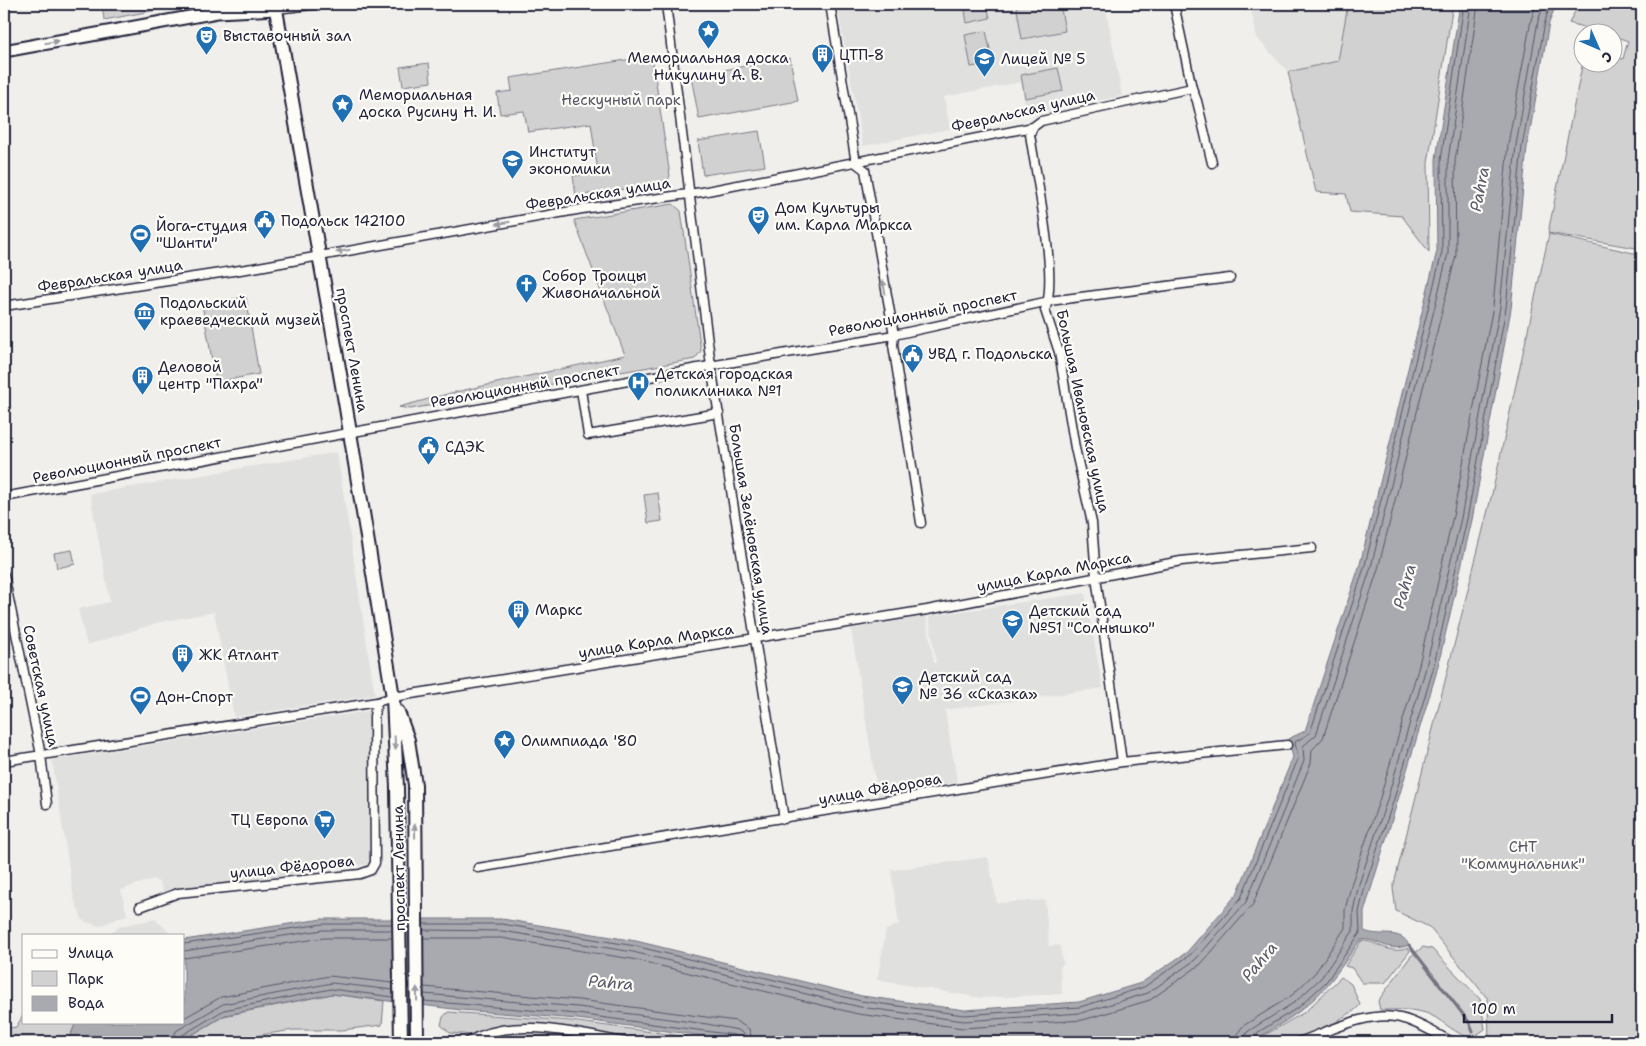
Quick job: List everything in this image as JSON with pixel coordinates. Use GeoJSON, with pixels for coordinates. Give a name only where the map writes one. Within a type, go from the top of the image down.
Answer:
{"type":"FeatureCollection","features":[{"type":"Feature","properties":{"kind":"main road"},"geometry":{"type":"LineString","coordinates":[[217,12],[232,4]]}},
{"type":"Feature","properties":{"kind":"main road"},"geometry":{"type":"LineString","coordinates":[[4,51],[217,12],[274,6]]}},
{"type":"Feature","properties":{"kind":"main road","name":"проспект Ленина"},"geometry":{"type":"LineString","coordinates":[[274,6],[319,255],[393,697],[397,788],[401,1042]]}},
{"type":"Feature","properties":{"kind":"main road","name":"проспект Ленина"},"geometry":{"type":"LineString","coordinates":[[393,697],[408,740],[415,785],[418,1042]]}},
{"type":"Feature","properties":{"kind":"street"},"geometry":{"type":"LineString","coordinates":[[274,6],[320,4]]}},
{"type":"Feature","properties":{"kind":"street","name":"Большая Зелёновская улица"},"geometry":{"type":"LineString","coordinates":[[666,4],[711,366],[784,819]]}},
{"type":"Feature","properties":{"kind":"street"},"geometry":{"type":"LineString","coordinates":[[830,4],[856,163],[865,170],[894,335],[893,345],[921,522]]}},
{"type":"Feature","properties":{"kind":"street"},"geometry":{"type":"LineString","coordinates":[[1174,4],[1192,88],[1198,101],[1212,163]]}},
{"type":"Feature","properties":{"kind":"street","name":"Февральская улица"},"geometry":{"type":"LineString","coordinates":[[4,306],[253,268],[582,209],[690,194],[1032,127],[1041,120],[1192,88]]}},
{"type":"Feature","properties":{"kind":"street","name":"Большая Ивановская улица"},"geometry":{"type":"LineString","coordinates":[[1032,127],[1030,134],[1050,272],[1049,301],[1045,310],[1059,352],[1075,448],[1092,522],[1096,577],[1122,762]]}},
{"type":"Feature","properties":{"kind":"street","name":"Революционный проспект"},"geometry":{"type":"LineString","coordinates":[[4,497],[711,366],[894,335],[1049,301],[1230,278]]}},
{"type":"Feature","properties":{"kind":"street"},"geometry":{"type":"LineString","coordinates":[[581,390],[588,434],[719,413]]}},
{"type":"Feature","properties":{"kind":"street","name":"улица Карла Маркса"},"geometry":{"type":"LineString","coordinates":[[4,761],[377,702],[393,697],[927,610],[1181,561],[1312,548]]}},
{"type":"Feature","properties":{"kind":"street","name":"Советская улица"},"geometry":{"type":"LineString","coordinates":[[4,575],[41,755],[47,804]]}},
{"type":"Feature","properties":{"kind":"street","name":"улица Фёдорова"},"geometry":{"type":"LineString","coordinates":[[140,907],[178,893],[360,874],[372,870],[376,864],[374,716],[377,702]]}},
{"type":"Feature","properties":{"kind":"street","name":"улица Фёдорова"},"geometry":{"type":"LineString","coordinates":[[478,868],[1122,762],[1287,745]]}},
{"type":"Feature","properties":{"kind":"street"},"geometry":{"type":"LineString","coordinates":[[1299,1042],[1350,1022],[1390,1017],[1399,1017],[1419,1024],[1453,1042]]}},
{"type":"Feature","properties":{"kind":"street"},"geometry":{"type":"LineString","coordinates":[[468,1042],[483,1035],[517,1029],[562,1032],[625,1042]]}},
{"type":"Feature","properties":{"kind":"shaded area","name":"Лицей № 5"},"geometry":{"type":"Polygon","coordinates":[[[837,4],[1105,4],[1122,96],[1027,114],[1021,82],[944,97],[950,129],[863,146],[837,4]]]}},
{"type":"Feature","properties":{"kind":"shaded area"},"geometry":{"type":"Polygon","coordinates":[[[1250,4],[1348,4],[1338,61],[1288,72],[1257,38],[1250,4]]]}},
{"type":"Feature","properties":{"kind":"shaded area"},"geometry":{"type":"Polygon","coordinates":[[[337,452],[375,695],[234,717],[214,612],[160,622],[87,645],[78,609],[110,602],[90,494],[337,452]]]}},
{"type":"Feature","properties":{"kind":"shaded area"},"geometry":{"type":"Polygon","coordinates":[[[1085,593],[1103,688],[945,710],[957,782],[878,796],[851,629],[926,616],[934,663],[936,663],[929,616],[1085,593]]]}},
{"type":"Feature","properties":{"kind":"shaded area"},"geometry":{"type":"Polygon","coordinates":[[[369,711],[370,864],[163,892],[160,883],[153,879],[121,890],[127,915],[99,926],[83,921],[74,899],[52,760],[369,711]]]}},
{"type":"Feature","properties":{"kind":"shaded area"},"geometry":{"type":"Polygon","coordinates":[[[988,857],[997,903],[1045,900],[1049,946],[1060,945],[1063,964],[1060,967],[1062,994],[981,998],[877,980],[886,930],[899,924],[891,870],[988,857]]]}},
{"type":"Feature","properties":{"kind":"shaded area"},"geometry":{"type":"Polygon","coordinates":[[[155,919],[171,934],[111,934],[120,926],[155,919]]]}},
{"type":"Feature","properties":{"kind":"green space"},"geometry":{"type":"Polygon","coordinates":[[[102,4],[188,4],[104,20],[102,4]]]}},
{"type":"Feature","properties":{"kind":"green space"},"geometry":{"type":"Polygon","coordinates":[[[1016,4],[1060,4],[1065,31],[1022,39],[1016,4]]]}},
{"type":"Feature","properties":{"kind":"green space"},"geometry":{"type":"Polygon","coordinates":[[[1348,4],[1453,4],[1428,163],[1429,252],[1402,216],[1350,212],[1346,194],[1316,192],[1288,72],[1338,61],[1348,4]]]}},
{"type":"Feature","properties":{"kind":"green space"},"geometry":{"type":"Polygon","coordinates":[[[1579,4],[1642,4],[1642,249],[1548,233],[1581,72],[1624,72],[1624,55],[1628,41],[1624,40],[1624,22],[1569,23],[1579,4]]]}},
{"type":"Feature","properties":{"kind":"green space"},"geometry":{"type":"Polygon","coordinates":[[[987,6],[990,18],[967,23],[965,10],[987,6]]]}},
{"type":"Feature","properties":{"kind":"green space"},"geometry":{"type":"Polygon","coordinates":[[[986,31],[993,63],[971,67],[965,35],[986,31]]]}},
{"type":"Feature","properties":{"kind":"green space","name":"Нескучный парк"},"geometry":{"type":"Polygon","coordinates":[[[652,56],[670,176],[666,183],[576,196],[573,176],[598,172],[591,123],[528,132],[524,111],[500,114],[497,93],[512,91],[510,78],[652,56]]]}},
{"type":"Feature","properties":{"kind":"green space"},"geometry":{"type":"Polygon","coordinates":[[[790,58],[798,101],[699,119],[691,76],[790,58]]]}},
{"type":"Feature","properties":{"kind":"green space"},"geometry":{"type":"Polygon","coordinates":[[[429,63],[431,82],[403,86],[400,67],[429,63]]]}},
{"type":"Feature","properties":{"kind":"green space"},"geometry":{"type":"Polygon","coordinates":[[[1058,68],[1063,91],[1025,98],[1021,75],[1058,68]]]}},
{"type":"Feature","properties":{"kind":"green space"},"geometry":{"type":"Polygon","coordinates":[[[759,131],[765,166],[703,175],[698,141],[759,131]]]}},
{"type":"Feature","properties":{"kind":"green space"},"geometry":{"type":"Polygon","coordinates":[[[673,204],[681,211],[701,351],[695,359],[410,409],[399,407],[451,393],[625,355],[574,220],[673,204]]]}},
{"type":"Feature","properties":{"kind":"green space","name":"СНТ \"Коммунальник\""},"geometry":{"type":"Polygon","coordinates":[[[1549,234],[1642,255],[1642,1042],[1489,1042],[1488,999],[1429,927],[1396,911],[1393,888],[1492,494],[1549,234]]]}},
{"type":"Feature","properties":{"kind":"green space"},"geometry":{"type":"Polygon","coordinates":[[[246,297],[259,374],[216,382],[202,304],[246,297]]]}},
{"type":"Feature","properties":{"kind":"green space"},"geometry":{"type":"Polygon","coordinates":[[[658,493],[662,521],[648,523],[644,495],[658,493]]]}},
{"type":"Feature","properties":{"kind":"green space"},"geometry":{"type":"Polygon","coordinates":[[[72,550],[75,564],[57,568],[54,553],[72,550]]]}},
{"type":"Feature","properties":{"kind":"green space"},"geometry":{"type":"Polygon","coordinates":[[[1361,941],[1367,941],[1395,950],[1408,948],[1410,951],[1385,983],[1362,983],[1352,968],[1345,966],[1361,941]]]}},
{"type":"Feature","properties":{"kind":"green space"},"geometry":{"type":"Polygon","coordinates":[[[1423,947],[1432,949],[1480,999],[1485,1029],[1472,1038],[1461,1034],[1431,1015],[1419,1011],[1380,1010],[1378,1001],[1411,956],[1423,947]]]}},
{"type":"Feature","properties":{"kind":"green space"},"geometry":{"type":"Polygon","coordinates":[[[1341,977],[1351,984],[1360,1005],[1334,1024],[1328,1034],[1309,1042],[1253,1042],[1305,1012],[1341,977]]]}},
{"type":"Feature","properties":{"kind":"green space"},"geometry":{"type":"Polygon","coordinates":[[[332,994],[384,1001],[382,1025],[342,1030],[294,1030],[260,1035],[248,1042],[180,1042],[224,1016],[332,994]]]}},
{"type":"Feature","properties":{"kind":"green space"},"geometry":{"type":"Polygon","coordinates":[[[448,1012],[571,1021],[726,1042],[581,1042],[576,1038],[496,1037],[450,1033],[441,1025],[443,1017],[448,1012]]]}},
{"type":"Feature","properties":{"kind":"green space"},"geometry":{"type":"Polygon","coordinates":[[[22,1017],[22,1024],[75,1024],[68,1042],[4,1042],[4,1029],[16,1027],[22,1017]]]}},
{"type":"Feature","properties":{"kind":"water","name":"Pahra"},"geometry":{"type":"Polygon","coordinates":[[[1460,4],[1556,4],[1549,23],[1527,147],[1511,309],[1472,520],[1436,674],[1364,912],[1364,931],[1396,935],[1405,940],[1409,945],[1395,948],[1372,941],[1360,940],[1325,988],[1305,1007],[1267,1033],[1245,1042],[749,1042],[577,1019],[461,1010],[332,994],[225,1015],[180,1042],[68,1042],[75,1024],[185,1024],[185,940],[322,919],[502,919],[636,941],[862,996],[965,1010],[1079,1002],[1141,983],[1187,952],[1237,894],[1293,757],[1288,739],[1305,731],[1360,564],[1437,251],[1436,159],[1460,4]]]}},
{"type":"Feature","properties":{"kind":"waterway"},"geometry":{"type":"LineString","coordinates":[[1409,945],[1469,1022],[1473,1032]]}},
{"type":"Feature","properties":{"kind":"place","name":"Мемориальная доска Никулину А. В."},"geometry":{"type":"Point","coordinates":[708,49]}},
{"type":"Feature","properties":{"kind":"place","name":"Выставочный зал"},"geometry":{"type":"Point","coordinates":[207,55]}},
{"type":"Feature","properties":{"kind":"place","name":"ЦТП-8"},"geometry":{"type":"Point","coordinates":[823,74]}},
{"type":"Feature","properties":{"kind":"place","name":"Лицей № 5"},"geometry":{"type":"Point","coordinates":[985,78]}},
{"type":"Feature","properties":{"kind":"place","name":"Мемориальная доска Русину Н. И."},"geometry":{"type":"Point","coordinates":[343,123]}},
{"type":"Feature","properties":{"kind":"place","name":"Институт экономики"},"geometry":{"type":"Point","coordinates":[513,180]}},
{"type":"Feature","properties":{"kind":"place","name":"Дом Культуры им. Карла Маркса"},"geometry":{"type":"Point","coordinates":[759,236]}},
{"type":"Feature","properties":{"kind":"place","name":"Подольск 142100"},"geometry":{"type":"Point","coordinates":[265,240]}},
{"type":"Feature","properties":{"kind":"place","name":"Йога-студия \"Шанти\""},"geometry":{"type":"Point","coordinates":[140,254]}},
{"type":"Feature","properties":{"kind":"place","name":"Собор Троицы Живоначальной"},"geometry":{"type":"Point","coordinates":[526,304]}},
{"type":"Feature","properties":{"kind":"place","name":"Подольский краеведческий музей"},"geometry":{"type":"Point","coordinates":[144,331]}},
{"type":"Feature","properties":{"kind":"place","name":"УВД г. Подольска"},"geometry":{"type":"Point","coordinates":[912,373]}},
{"type":"Feature","properties":{"kind":"place","name":"Деловой центр \"Пахра\""},"geometry":{"type":"Point","coordinates":[142,395]}},
{"type":"Feature","properties":{"kind":"place","name":"Детская городская поликлиника №1"},"geometry":{"type":"Point","coordinates":[639,402]}},
{"type":"Feature","properties":{"kind":"place","name":"СДЭК"},"geometry":{"type":"Point","coordinates":[429,466]}},
{"type":"Feature","properties":{"kind":"place","name":"Маркс"},"geometry":{"type":"Point","coordinates":[519,629]}},
{"type":"Feature","properties":{"kind":"place","name":"Детский сад №51 \"Солнышко\""},"geometry":{"type":"Point","coordinates":[1013,639]}},
{"type":"Feature","properties":{"kind":"place","name":"ЖК Атлант"},"geometry":{"type":"Point","coordinates":[183,674]}},
{"type":"Feature","properties":{"kind":"place","name":"Детский сад № 36 «Сказка»"},"geometry":{"type":"Point","coordinates":[903,705]}},
{"type":"Feature","properties":{"kind":"place","name":"Дон-Спорт"},"geometry":{"type":"Point","coordinates":[140,716]}},
{"type":"Feature","properties":{"kind":"place","name":"Олимпиада '80"},"geometry":{"type":"Point","coordinates":[505,760]}},
{"type":"Feature","properties":{"kind":"place","name":"ТЦ Европа"},"geometry":{"type":"Point","coordinates":[324,839]}}]}
